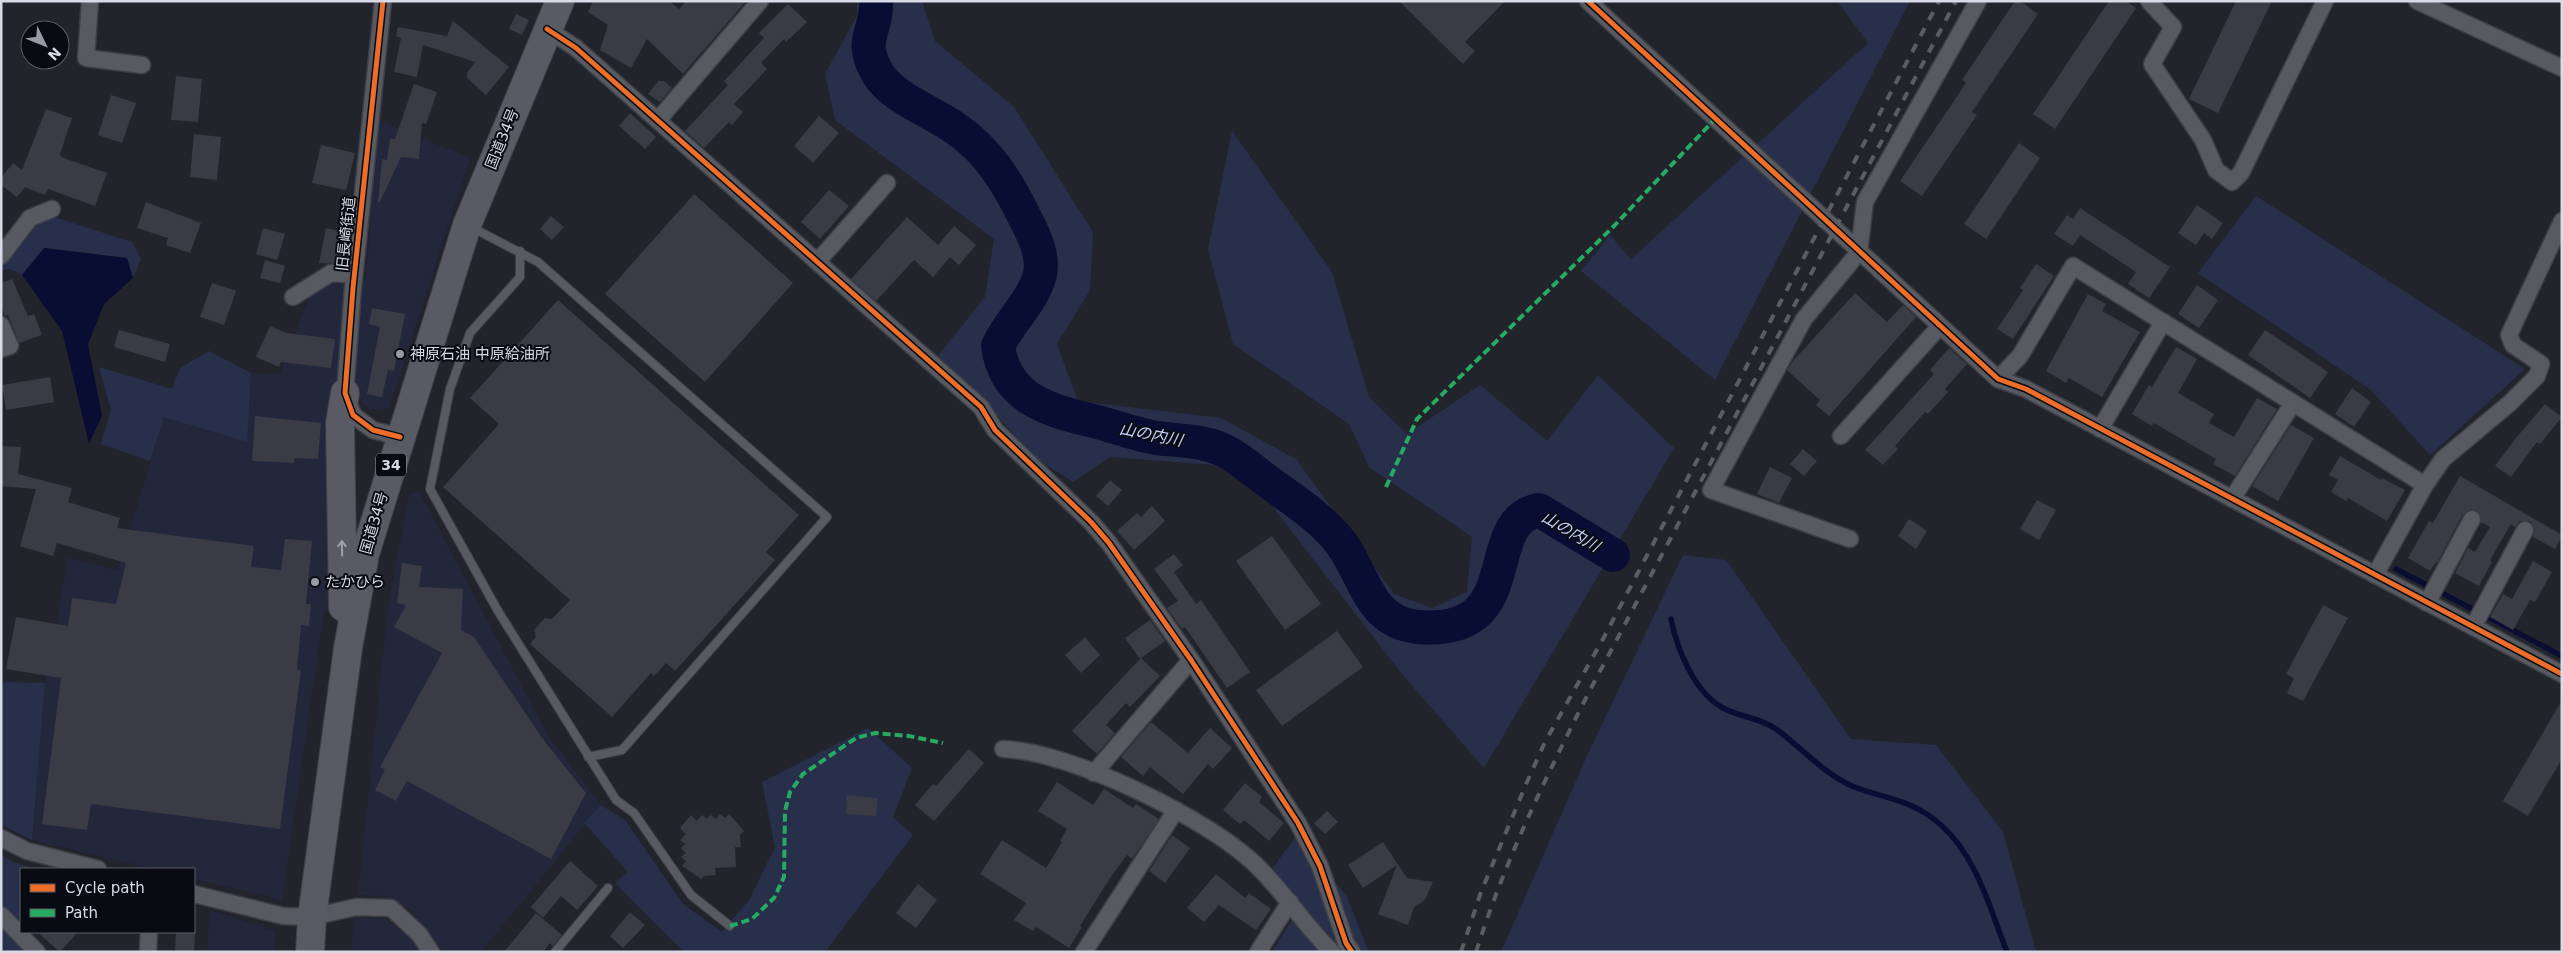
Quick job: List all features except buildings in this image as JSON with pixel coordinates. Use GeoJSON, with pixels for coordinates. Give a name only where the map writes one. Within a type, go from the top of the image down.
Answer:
{"type":"FeatureCollection","features":[{"type":"Feature","properties":{"kind":"highway","name":"国道34号"},"geometry":{"type":"LineString","coordinates":[[310,952],[312,917],[348,648],[365,554],[467,225],[547,28],[560,1]]}},
{"type":"Feature","properties":{"kind":"highway"},"geometry":{"type":"LineString","coordinates":[[345,393],[340,423],[342,602],[348,648]]}},
{"type":"Feature","properties":{"kind":"street"},"geometry":{"type":"LineString","coordinates":[[90,1],[86,58],[142,65]]}},
{"type":"Feature","properties":{"kind":"street","name":"旧長崎街道"},"geometry":{"type":"LineString","coordinates":[[383,1],[354,275],[345,393],[353,415],[372,430],[400,437]]}},
{"type":"Feature","properties":{"kind":"street"},"geometry":{"type":"LineString","coordinates":[[658,120],[760,1]]}},
{"type":"Feature","properties":{"kind":"street"},"geometry":{"type":"LineString","coordinates":[[1588,1],[1998,379],[2026,390],[2562,674]]}},
{"type":"Feature","properties":{"kind":"street"},"geometry":{"type":"LineString","coordinates":[[1850,538],[1710,490],[1804,319],[1859,252],[1865,202],[1978,1]]}},
{"type":"Feature","properties":{"kind":"street"},"geometry":{"type":"LineString","coordinates":[[2149,1],[2173,27],[2152,64],[2203,140],[2216,170],[2232,182],[2241,173],[2325,1]]}},
{"type":"Feature","properties":{"kind":"street"},"geometry":{"type":"LineString","coordinates":[[2417,1],[2562,68]]}},
{"type":"Feature","properties":{"kind":"street"},"geometry":{"type":"LineString","coordinates":[[547,28],[576,48],[981,407],[995,430],[1091,522],[1109,543],[1191,660],[1298,823],[1320,866],[1346,943],[1352,952]]}},
{"type":"Feature","properties":{"kind":"street"},"geometry":{"type":"LineString","coordinates":[[818,261],[887,182]]}},
{"type":"Feature","properties":{"kind":"street"},"geometry":{"type":"LineString","coordinates":[[1,256],[30,218],[52,209]]}},
{"type":"Feature","properties":{"kind":"street"},"geometry":{"type":"LineString","coordinates":[[2374,575],[2425,485],[2443,459],[2510,403],[2537,376],[2541,364],[2513,345],[2510,335],[2562,221]]}},
{"type":"Feature","properties":{"kind":"street"},"geometry":{"type":"LineString","coordinates":[[1998,379],[2020,356],[2073,266],[2425,485]]}},
{"type":"Feature","properties":{"kind":"street"},"geometry":{"type":"LineString","coordinates":[[293,297],[331,273],[354,275]]}},
{"type":"Feature","properties":{"kind":"street"},"geometry":{"type":"LineString","coordinates":[[2100,429],[2163,322]]}},
{"type":"Feature","properties":{"kind":"street"},"geometry":{"type":"LineString","coordinates":[[1,325],[10,346],[1,349]]}},
{"type":"Feature","properties":{"kind":"street"},"geometry":{"type":"LineString","coordinates":[[1841,436],[1940,326]]}},
{"type":"Feature","properties":{"kind":"street"},"geometry":{"type":"LineString","coordinates":[[2232,499],[2292,403]]}},
{"type":"Feature","properties":{"kind":"street"},"geometry":{"type":"LineString","coordinates":[[2427,603],[2472,519]]}},
{"type":"Feature","properties":{"kind":"street"},"geometry":{"type":"LineString","coordinates":[[2473,627],[2525,530]]}},
{"type":"Feature","properties":{"kind":"street"},"geometry":{"type":"LineString","coordinates":[[1094,773],[1191,660]]}},
{"type":"Feature","properties":{"kind":"street"},"geometry":{"type":"LineString","coordinates":[[1003,748],[1017,749],[1055,759],[1094,773],[1176,810],[1224,839],[1259,868],[1332,952]]}},
{"type":"Feature","properties":{"kind":"street"},"geometry":{"type":"LineString","coordinates":[[1084,952],[1176,810]]}},
{"type":"Feature","properties":{"kind":"street"},"geometry":{"type":"LineString","coordinates":[[1,838],[27,850],[94,868]]}},
{"type":"Feature","properties":{"kind":"street"},"geometry":{"type":"LineString","coordinates":[[195,894],[283,916],[312,917],[356,907],[391,908],[419,934],[432,952]]}},
{"type":"Feature","properties":{"kind":"street"},"geometry":{"type":"LineString","coordinates":[[1258,952],[1290,902]]}},
{"type":"Feature","properties":{"kind":"street"},"geometry":{"type":"LineString","coordinates":[[1,915],[37,952]]}},
{"type":"Feature","properties":{"kind":"street"},"geometry":{"type":"LineString","coordinates":[[148,952],[149,933]]}},
{"type":"Feature","properties":{"kind":"lane"},"geometry":{"type":"LineString","coordinates":[[467,225],[538,262],[827,517],[622,750],[588,757]]}},
{"type":"Feature","properties":{"kind":"lane"},"geometry":{"type":"LineString","coordinates":[[520,251],[520,277],[470,333],[450,389],[430,489],[498,611],[616,800],[634,813],[691,895],[730,926]]}},
{"type":"Feature","properties":{"kind":"lane"},"geometry":{"type":"LineString","coordinates":[[555,952],[608,888]]}},
{"type":"Feature","properties":{"kind":"shaded area"},"geometry":{"type":"Polygon","coordinates":[[[857,1],[922,1],[935,41],[1014,107],[1093,232],[1090,290],[1057,344],[1078,401],[1221,418],[1296,459],[1394,594],[1432,608],[1467,592],[1472,537],[1369,467],[1349,424],[1233,344],[1208,249],[1232,131],[1332,272],[1369,397],[1407,434],[1480,385],[1547,441],[1598,375],[1674,448],[1484,768],[1402,674],[1242,467],[1110,457],[1073,482],[1031,455],[978,393],[937,357],[985,297],[994,239],[835,120],[825,74],[857,16],[857,1]]]}},
{"type":"Feature","properties":{"kind":"shaded area"},"geometry":{"type":"Polygon","coordinates":[[[1837,1],[1910,1],[1715,380],[1581,271],[1610,235],[1631,259],[1868,43],[1837,1]]]}},
{"type":"Feature","properties":{"kind":"shaded area"},"geometry":{"type":"Polygon","coordinates":[[[377,120],[470,158],[389,408],[370,410],[357,396],[334,607],[324,611],[282,900],[195,879],[195,868],[151,868],[32,840],[45,683],[68,558],[118,570],[164,416],[246,442],[251,373],[280,374],[310,295],[331,281],[366,280],[377,120]]]}},
{"type":"Feature","properties":{"kind":"shaded area"},"geometry":{"type":"Polygon","coordinates":[[[2256,196],[2525,369],[2430,455],[2371,390],[2198,273],[2256,196]]]}},
{"type":"Feature","properties":{"kind":"shaded area"},"geometry":{"type":"Polygon","coordinates":[[[19,217],[54,217],[132,242],[141,259],[133,278],[126,258],[44,248],[22,275],[10,269],[1,270],[1,243],[19,217]]]}},
{"type":"Feature","properties":{"kind":"shaded area"},"geometry":{"type":"Polygon","coordinates":[[[44,248],[127,258],[133,278],[104,304],[88,344],[102,416],[89,444],[62,331],[22,275],[44,248]]]}},
{"type":"Feature","properties":{"kind":"shaded area"},"geometry":{"type":"Polygon","coordinates":[[[209,351],[251,373],[247,442],[164,417],[150,461],[101,444],[111,410],[99,367],[172,389],[180,368],[209,351]]]}},
{"type":"Feature","properties":{"kind":"shaded area"},"geometry":{"type":"Polygon","coordinates":[[[419,491],[547,734],[601,805],[481,952],[444,952],[410,909],[385,896],[358,895],[388,607],[409,496],[419,491]]]}},
{"type":"Feature","properties":{"kind":"shaded area"},"geometry":{"type":"Polygon","coordinates":[[[1683,555],[1726,560],[1851,739],[1936,745],[2003,832],[2036,952],[1501,952],[1586,758],[1683,555]]]}},
{"type":"Feature","properties":{"kind":"shaded area"},"geometry":{"type":"Polygon","coordinates":[[[5,682],[45,683],[32,840],[1,825],[1,684],[5,682]]]}},
{"type":"Feature","properties":{"kind":"shaded area"},"geometry":{"type":"Polygon","coordinates":[[[868,728],[912,768],[893,817],[913,835],[825,952],[684,952],[615,883],[628,872],[584,823],[601,805],[625,820],[683,904],[722,932],[749,900],[775,847],[762,782],[868,728]]]}},
{"type":"Feature","properties":{"kind":"shaded area"},"geometry":{"type":"Polygon","coordinates":[[[1296,836],[1346,895],[1369,952],[1272,952],[1301,905],[1273,868],[1296,836]]]}},
{"type":"Feature","properties":{"kind":"shaded area"},"geometry":{"type":"Polygon","coordinates":[[[1,855],[30,868],[20,868],[20,933],[33,933],[22,952],[1,952],[1,855]]]}},
{"type":"Feature","properties":{"kind":"shaded area"},"geometry":{"type":"Polygon","coordinates":[[[210,910],[275,931],[274,952],[207,952],[210,910]]]}},
{"type":"Feature","properties":{"kind":"shaded area"},"geometry":{"type":"Polygon","coordinates":[[[354,917],[385,918],[410,938],[420,952],[351,952],[354,917]]]}},
{"type":"Feature","properties":{"kind":"waterway","name":"山の内川"},"geometry":{"type":"LineString","coordinates":[[876,1],[869,52],[878,74],[893,91],[955,128],[988,157],[1005,181],[1035,239],[1041,260],[1037,284],[998,346],[1003,365],[1011,380],[1022,392],[1035,401],[1066,414],[1149,437],[1202,443],[1229,453],[1320,521],[1346,550],[1376,605],[1400,623],[1418,627],[1453,625],[1475,614],[1489,597],[1510,535],[1521,519],[1539,510],[1613,555]]}},
{"type":"Feature","properties":{"kind":"waterway"},"geometry":{"type":"LineString","coordinates":[[2396,569],[2562,656]]}},
{"type":"Feature","properties":{"kind":"waterway"},"geometry":{"type":"LineString","coordinates":[[1671,619],[1688,669],[1703,692],[1713,701],[1730,711],[1770,725],[1842,781],[1864,791],[1909,804],[1941,825],[1964,852],[1973,868],[1988,901],[2007,952]]}},
{"type":"Feature","properties":{"kind":"railway"},"geometry":{"type":"LineString","coordinates":[[1461,952],[1481,892],[1545,742],[1603,639],[1939,1]]}},
{"type":"Feature","properties":{"kind":"railway"},"geometry":{"type":"LineString","coordinates":[[1476,952],[1513,851],[1590,690],[1956,1]]}},
{"type":"Feature","properties":{"kind":"marked path"},"geometry":{"type":"LineString","coordinates":[[1386,487],[1417,419],[1614,226],[1715,119]]}},
{"type":"Feature","properties":{"kind":"marked path"},"geometry":{"type":"LineString","coordinates":[[730,926],[752,919],[774,898],[784,877],[785,811],[790,792],[803,774],[856,738],[875,733],[909,736],[943,743]]}},
{"type":"Feature","properties":{"kind":"cycle path"},"geometry":{"type":"LineString","coordinates":[[383,1],[353,288],[345,393],[353,415],[373,430],[400,437]]}},
{"type":"Feature","properties":{"kind":"cycle path"},"geometry":{"type":"LineString","coordinates":[[1588,1],[1998,379],[2026,389],[2562,674]]}},
{"type":"Feature","properties":{"kind":"cycle path"},"geometry":{"type":"LineString","coordinates":[[547,29],[576,48],[981,407],[995,430],[1091,522],[1109,543],[1191,660],[1298,823],[1320,866],[1346,943],[1352,952]]}},
{"type":"Feature","properties":{"kind":"place","name":"神原石油 中原給油所"},"geometry":{"type":"Point","coordinates":[400,354]}},
{"type":"Feature","properties":{"kind":"place","name":"たかひら"},"geometry":{"type":"Point","coordinates":[315,582]}}]}
